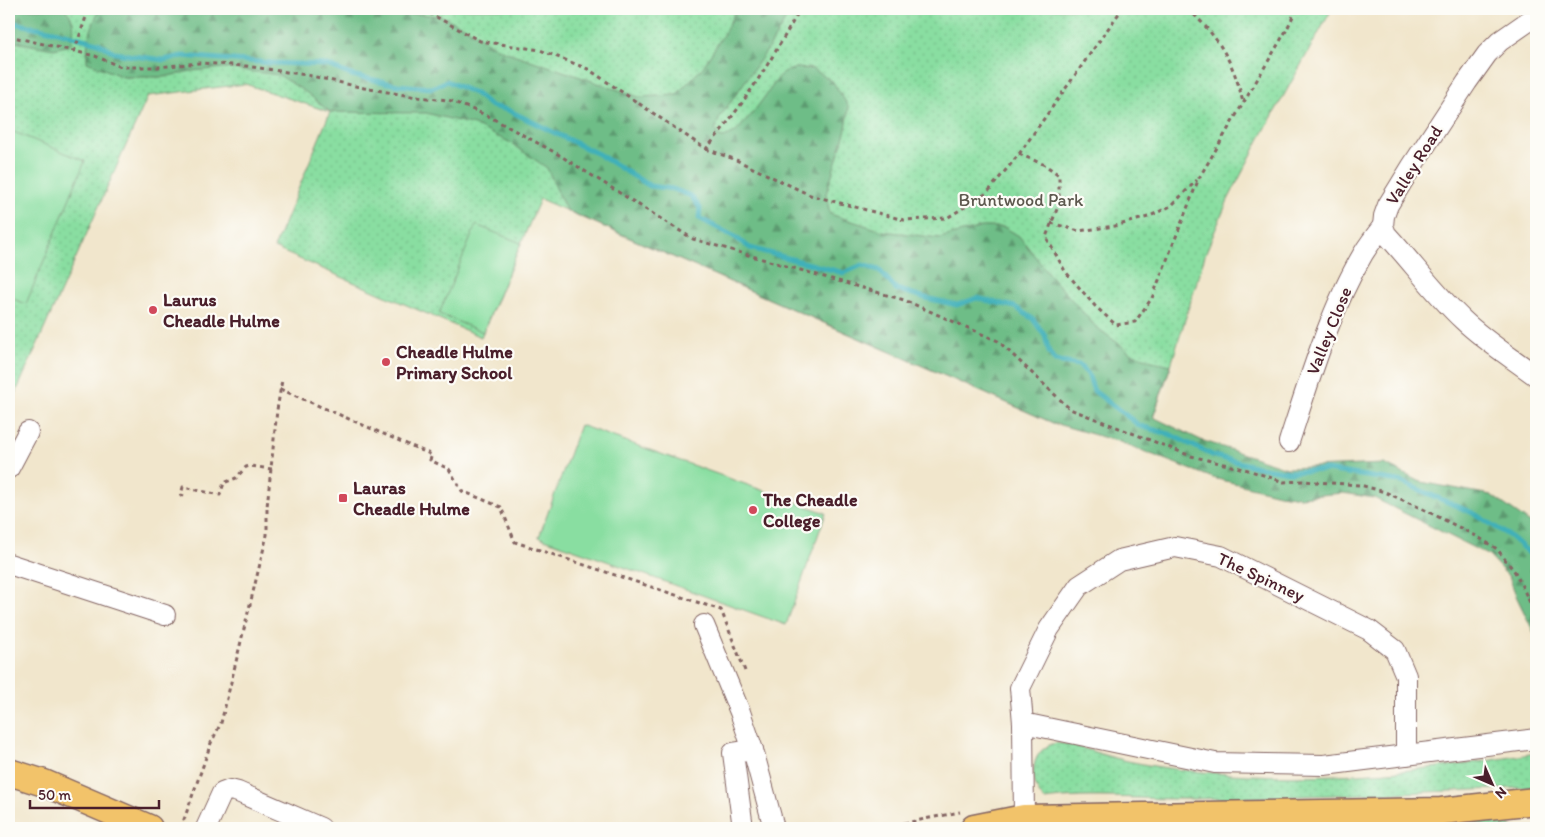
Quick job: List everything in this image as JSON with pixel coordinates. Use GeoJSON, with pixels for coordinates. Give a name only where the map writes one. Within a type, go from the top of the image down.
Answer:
{"type":"FeatureCollection","features":[{"type":"Feature","properties":{"kind":"main road"},"geometry":{"type":"LineString","coordinates":[[9,772],[44,783],[145,827]]}},
{"type":"Feature","properties":{"kind":"main road"},"geometry":{"type":"LineString","coordinates":[[969,820],[1441,811],[1536,801]]}},
{"type":"Feature","properties":{"kind":"street","name":"Valley Road"},"geometry":{"type":"LineString","coordinates":[[1536,16],[1500,41],[1487,54],[1388,205],[1383,226],[1386,234],[1449,307],[1483,338],[1536,376]]}},
{"type":"Feature","properties":{"kind":"street","name":"Valley Close"},"geometry":{"type":"LineString","coordinates":[[1289,442],[1311,376],[1347,286],[1363,253],[1383,226]]}},
{"type":"Feature","properties":{"kind":"street"},"geometry":{"type":"LineString","coordinates":[[9,468],[28,432]]}},
{"type":"Feature","properties":{"kind":"street","name":"The Spinney"},"geometry":{"type":"LineString","coordinates":[[1024,818],[1023,723],[1020,688],[1050,629],[1079,586],[1119,560],[1175,547],[1222,556],[1369,630],[1395,650],[1406,676],[1406,755]]}},
{"type":"Feature","properties":{"kind":"street"},"geometry":{"type":"LineString","coordinates":[[9,564],[165,615]]}},
{"type":"Feature","properties":{"kind":"street"},"geometry":{"type":"LineString","coordinates":[[704,624],[740,712],[753,750],[774,828]]}},
{"type":"Feature","properties":{"kind":"street"},"geometry":{"type":"LineString","coordinates":[[1023,723],[1215,763],[1324,765],[1536,739]]}},
{"type":"Feature","properties":{"kind":"street"},"geometry":{"type":"LineString","coordinates":[[743,828],[733,753],[753,750]]}},
{"type":"Feature","properties":{"kind":"street"},"geometry":{"type":"LineString","coordinates":[[206,828],[222,792],[230,790],[321,828]]}},
{"type":"Feature","properties":{"kind":"path"},"geometry":{"type":"LineString","coordinates":[[80,9],[87,14]]}},
{"type":"Feature","properties":{"kind":"path"},"geometry":{"type":"LineString","coordinates":[[74,52],[87,14],[96,9]]}},
{"type":"Feature","properties":{"kind":"path"},"geometry":{"type":"LineString","coordinates":[[422,9],[480,41],[540,50],[588,69],[706,149],[734,159],[810,195],[904,220],[947,218],[987,192],[1019,154],[1122,9]]}},
{"type":"Feature","properties":{"kind":"path"},"geometry":{"type":"LineString","coordinates":[[706,149],[736,113],[778,50],[800,9]]}},
{"type":"Feature","properties":{"kind":"path"},"geometry":{"type":"LineString","coordinates":[[1188,9],[1203,22],[1224,50],[1238,82],[1243,104]]}},
{"type":"Feature","properties":{"kind":"path"},"geometry":{"type":"LineString","coordinates":[[1019,154],[1045,165],[1059,175],[1059,204],[1046,237],[1065,270],[1095,306],[1116,325],[1135,322],[1152,298],[1199,178],[1286,31],[1295,9]]}},
{"type":"Feature","properties":{"kind":"path"},"geometry":{"type":"LineString","coordinates":[[9,36],[95,56],[120,67],[158,67],[199,63],[246,66],[307,75],[364,88],[417,97],[449,100],[488,116],[556,153],[693,240],[904,300],[998,341],[1070,409],[1191,456],[1248,470],[1284,482],[1302,481],[1360,485],[1385,492],[1425,510],[1478,537],[1497,549],[1515,572],[1536,614]]}},
{"type":"Feature","properties":{"kind":"path"},"geometry":{"type":"LineString","coordinates":[[1052,223],[1079,231],[1115,226],[1148,217],[1171,206],[1199,178]]}},
{"type":"Feature","properties":{"kind":"path"},"geometry":{"type":"LineString","coordinates":[[182,828],[211,743],[221,723],[267,535],[267,507],[282,380]]}},
{"type":"Feature","properties":{"kind":"path"},"geometry":{"type":"LineString","coordinates":[[280,389],[432,455],[430,460],[449,469],[462,491],[501,507],[515,542],[721,610],[745,672]]}},
{"type":"Feature","properties":{"kind":"path"},"geometry":{"type":"LineString","coordinates":[[184,496],[181,495],[183,488],[220,495],[224,483],[236,478],[246,467],[272,469]]}},
{"type":"Feature","properties":{"kind":"path"},"geometry":{"type":"LineString","coordinates":[[880,828],[969,820]]}},
{"type":"Feature","properties":{"kind":"green space","name":"Bruntwood Park"},"geometry":{"type":"Polygon","coordinates":[[[9,9],[1332,9],[1228,200],[1206,252],[1153,418],[1053,423],[540,199],[481,337],[274,248],[330,112],[245,84],[148,96],[9,408],[9,9]]]}},
{"type":"Feature","properties":{"kind":"green space"},"geometry":{"type":"Polygon","coordinates":[[[9,9],[65,9],[69,13],[74,26],[70,45],[54,49],[9,41],[9,9]]]}},
{"type":"Feature","properties":{"kind":"green space"},"geometry":{"type":"Polygon","coordinates":[[[100,9],[360,9],[441,16],[465,27],[498,49],[639,97],[676,95],[703,67],[726,30],[736,9],[792,9],[770,46],[720,117],[715,130],[719,137],[724,138],[736,132],[752,114],[782,73],[796,68],[813,69],[833,82],[849,107],[846,129],[826,194],[830,214],[883,231],[939,238],[982,227],[1004,227],[1019,236],[1048,273],[1095,326],[1131,353],[1152,361],[1171,365],[1153,417],[1201,440],[1287,468],[1384,464],[1421,482],[1491,495],[1536,527],[1536,637],[1509,577],[1488,555],[1374,498],[1343,493],[1300,497],[1279,494],[1213,478],[1117,441],[1053,423],[566,210],[547,168],[511,143],[474,125],[426,113],[330,112],[307,93],[279,75],[225,68],[191,71],[164,77],[123,77],[87,62],[87,48],[90,35],[100,9]]]}},
{"type":"Feature","properties":{"kind":"green space"},"geometry":{"type":"Polygon","coordinates":[[[9,130],[85,161],[26,304],[9,297],[9,130]]]}},
{"type":"Feature","properties":{"kind":"green space"},"geometry":{"type":"Polygon","coordinates":[[[476,225],[521,243],[483,332],[439,314],[476,225]]]}},
{"type":"Feature","properties":{"kind":"green space"},"geometry":{"type":"Polygon","coordinates":[[[580,425],[826,513],[786,625],[539,537],[580,425]]]}},
{"type":"Feature","properties":{"kind":"green space"},"geometry":{"type":"Polygon","coordinates":[[[1056,743],[1164,768],[1271,776],[1315,776],[1404,771],[1536,753],[1536,787],[1235,798],[1081,797],[1044,800],[1035,784],[1034,767],[1040,752],[1047,746],[1056,743]]]}},
{"type":"Feature","properties":{"kind":"green space"},"geometry":{"type":"Polygon","coordinates":[[[1505,821],[1513,828],[1359,828],[1505,821]]]}},
{"type":"Feature","properties":{"kind":"waterway"},"geometry":{"type":"LineString","coordinates":[[9,22],[54,31],[98,43],[116,53],[134,56],[164,60],[182,56],[327,65],[351,75],[398,85],[432,88],[447,81],[476,94],[491,106],[508,110],[598,154],[650,186],[673,189],[691,196],[700,208],[699,218],[735,237],[750,248],[844,273],[862,265],[879,270],[896,289],[957,305],[977,298],[1015,307],[1033,319],[1045,336],[1049,352],[1055,361],[1079,365],[1088,374],[1094,391],[1140,426],[1169,434],[1214,456],[1258,467],[1289,472],[1326,470],[1399,481],[1475,514],[1511,537],[1536,559]]}},
{"type":"Feature","properties":{"kind":"place","name":"Laurus Cheadle Hulme"},"geometry":{"type":"Point","coordinates":[153,310]}},
{"type":"Feature","properties":{"kind":"place","name":"Cheadle Hulme Primary School"},"geometry":{"type":"Point","coordinates":[386,362]}},
{"type":"Feature","properties":{"kind":"place","name":"Lauras Cheadle Hulme"},"geometry":{"type":"Point","coordinates":[343,498]}},
{"type":"Feature","properties":{"kind":"place","name":"The Cheadle College"},"geometry":{"type":"Point","coordinates":[753,510]}}]}
